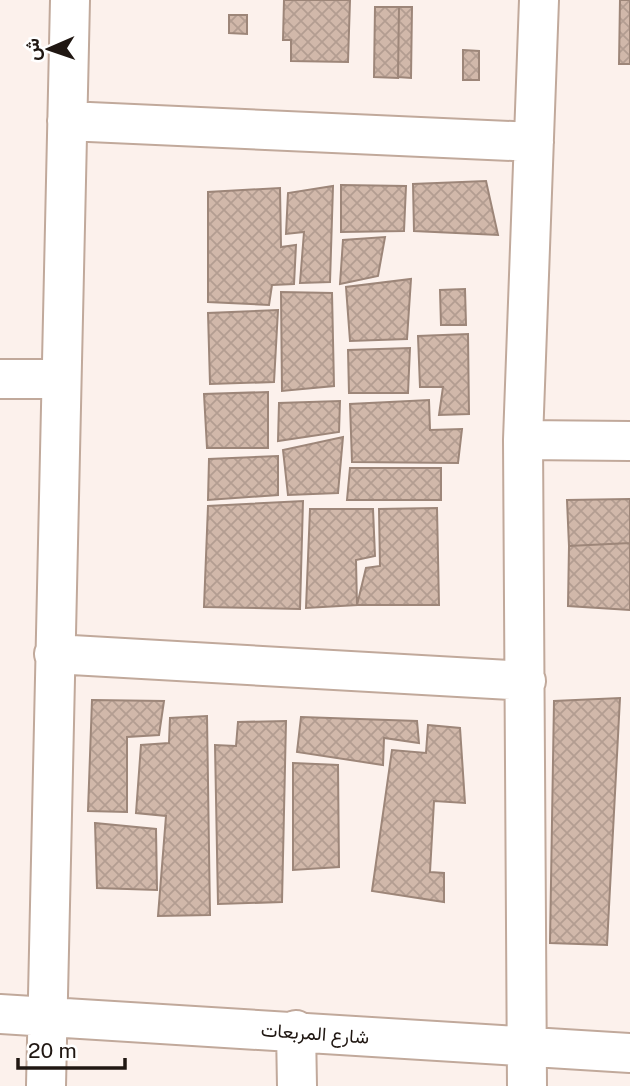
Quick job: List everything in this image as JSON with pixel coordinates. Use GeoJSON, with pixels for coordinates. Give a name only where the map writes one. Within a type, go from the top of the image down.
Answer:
{"type":"FeatureCollection","features":[{"type":"Feature","properties":{"kind":"street"},"geometry":{"type":"LineString","coordinates":[[46,1086],[45,1016],[70,0]]}},
{"type":"Feature","properties":{"kind":"street"},"geometry":{"type":"LineString","coordinates":[[527,1068],[523,440],[539,0]]}},
{"type":"Feature","properties":{"kind":"street"},"geometry":{"type":"LineString","coordinates":[[67,121],[534,142]]}},
{"type":"Feature","properties":{"kind":"street"},"geometry":{"type":"LineString","coordinates":[[0,379],[61,379]]}},
{"type":"Feature","properties":{"kind":"street"},"geometry":{"type":"LineString","coordinates":[[523,440],[630,441]]}},
{"type":"Feature","properties":{"kind":"street"},"geometry":{"type":"LineString","coordinates":[[54,654],[526,681]]}},
{"type":"Feature","properties":{"kind":"street","name":"شارع المربعات"},"geometry":{"type":"LineString","coordinates":[[0,1014],[296,1030],[527,1068],[630,1053]]}},
{"type":"Feature","properties":{"kind":"street"},"geometry":{"type":"LineString","coordinates":[[296,1030],[297,1086]]}},
{"type":"Feature","properties":{"kind":"building"},"geometry":{"type":"Polygon","coordinates":[[[284,0],[350,0],[348,62],[291,61],[291,40],[283,40],[284,0]]]}},
{"type":"Feature","properties":{"kind":"building"},"geometry":{"type":"Polygon","coordinates":[[[620,0],[630,0],[630,64],[619,64],[620,0]]]}},
{"type":"Feature","properties":{"kind":"building"},"geometry":{"type":"Polygon","coordinates":[[[375,7],[399,7],[398,78],[374,77],[375,7]]]}},
{"type":"Feature","properties":{"kind":"building"},"geometry":{"type":"Polygon","coordinates":[[[399,7],[412,7],[411,78],[398,77],[399,7]]]}},
{"type":"Feature","properties":{"kind":"building"},"geometry":{"type":"Polygon","coordinates":[[[229,15],[247,15],[247,34],[229,33],[229,15]]]}},
{"type":"Feature","properties":{"kind":"building"},"geometry":{"type":"Polygon","coordinates":[[[463,50],[479,51],[479,80],[463,80],[463,50]]]}},
{"type":"Feature","properties":{"kind":"building"},"geometry":{"type":"Polygon","coordinates":[[[486,181],[498,235],[414,231],[413,184],[486,181]]]}},
{"type":"Feature","properties":{"kind":"building"},"geometry":{"type":"Polygon","coordinates":[[[341,185],[406,186],[404,231],[341,232],[341,185]]]}},
{"type":"Feature","properties":{"kind":"building"},"geometry":{"type":"Polygon","coordinates":[[[333,186],[330,282],[300,283],[304,232],[286,234],[288,193],[333,186]]]}},
{"type":"Feature","properties":{"kind":"building"},"geometry":{"type":"Polygon","coordinates":[[[280,188],[281,247],[296,245],[294,284],[272,285],[269,305],[208,302],[208,192],[280,188]]]}},
{"type":"Feature","properties":{"kind":"building"},"geometry":{"type":"Polygon","coordinates":[[[385,237],[378,276],[340,284],[343,240],[385,237]]]}},
{"type":"Feature","properties":{"kind":"building"},"geometry":{"type":"Polygon","coordinates":[[[411,279],[407,339],[350,341],[346,287],[411,279]]]}},
{"type":"Feature","properties":{"kind":"building"},"geometry":{"type":"Polygon","coordinates":[[[465,289],[466,325],[441,325],[440,290],[465,289]]]}},
{"type":"Feature","properties":{"kind":"building"},"geometry":{"type":"Polygon","coordinates":[[[281,292],[332,293],[334,386],[282,391],[281,292]]]}},
{"type":"Feature","properties":{"kind":"building"},"geometry":{"type":"Polygon","coordinates":[[[278,310],[274,382],[210,384],[208,313],[278,310]]]}},
{"type":"Feature","properties":{"kind":"building"},"geometry":{"type":"Polygon","coordinates":[[[468,334],[469,414],[439,415],[443,387],[420,387],[418,336],[468,334]]]}},
{"type":"Feature","properties":{"kind":"building"},"geometry":{"type":"Polygon","coordinates":[[[410,348],[408,393],[349,393],[348,350],[410,348]]]}},
{"type":"Feature","properties":{"kind":"building"},"geometry":{"type":"Polygon","coordinates":[[[268,392],[268,448],[207,448],[204,394],[268,392]]]}},
{"type":"Feature","properties":{"kind":"building"},"geometry":{"type":"Polygon","coordinates":[[[429,400],[430,430],[462,429],[458,463],[352,462],[350,404],[429,400]]]}},
{"type":"Feature","properties":{"kind":"building"},"geometry":{"type":"Polygon","coordinates":[[[340,401],[339,432],[278,441],[279,403],[340,401]]]}},
{"type":"Feature","properties":{"kind":"building"},"geometry":{"type":"Polygon","coordinates":[[[343,437],[338,493],[288,495],[283,450],[343,437]]]}},
{"type":"Feature","properties":{"kind":"building"},"geometry":{"type":"Polygon","coordinates":[[[278,456],[278,495],[208,500],[209,459],[278,456]]]}},
{"type":"Feature","properties":{"kind":"building"},"geometry":{"type":"Polygon","coordinates":[[[350,468],[441,468],[441,500],[347,500],[350,468]]]}},
{"type":"Feature","properties":{"kind":"building"},"geometry":{"type":"Polygon","coordinates":[[[630,499],[630,543],[569,546],[567,500],[630,499]]]}},
{"type":"Feature","properties":{"kind":"building"},"geometry":{"type":"Polygon","coordinates":[[[303,501],[300,609],[204,607],[208,506],[303,501]]]}},
{"type":"Feature","properties":{"kind":"building"},"geometry":{"type":"Polygon","coordinates":[[[437,508],[439,605],[357,605],[366,568],[380,566],[379,509],[437,508]]]}},
{"type":"Feature","properties":{"kind":"building"},"geometry":{"type":"Polygon","coordinates":[[[310,509],[373,509],[375,556],[356,560],[357,605],[306,608],[310,509]]]}},
{"type":"Feature","properties":{"kind":"building"},"geometry":{"type":"Polygon","coordinates":[[[630,543],[630,610],[568,606],[569,546],[630,543]]]}},
{"type":"Feature","properties":{"kind":"building"},"geometry":{"type":"Polygon","coordinates":[[[620,698],[607,945],[550,943],[554,701],[620,698]]]}},
{"type":"Feature","properties":{"kind":"building"},"geometry":{"type":"Polygon","coordinates":[[[92,700],[164,701],[159,735],[127,737],[127,812],[88,811],[92,700]]]}},
{"type":"Feature","properties":{"kind":"building"},"geometry":{"type":"Polygon","coordinates":[[[207,716],[210,915],[158,916],[166,816],[136,813],[141,745],[169,743],[170,718],[207,716]]]}},
{"type":"Feature","properties":{"kind":"building"},"geometry":{"type":"Polygon","coordinates":[[[301,717],[417,721],[419,743],[384,738],[383,765],[297,752],[301,717]]]}},
{"type":"Feature","properties":{"kind":"building"},"geometry":{"type":"Polygon","coordinates":[[[286,721],[282,902],[218,904],[215,745],[236,746],[238,722],[286,721]]]}},
{"type":"Feature","properties":{"kind":"building"},"geometry":{"type":"Polygon","coordinates":[[[428,725],[460,728],[465,803],[434,801],[430,872],[444,873],[444,902],[372,891],[392,750],[426,753],[428,725]]]}},
{"type":"Feature","properties":{"kind":"building"},"geometry":{"type":"Polygon","coordinates":[[[293,763],[338,765],[339,867],[293,870],[293,763]]]}},
{"type":"Feature","properties":{"kind":"building"},"geometry":{"type":"Polygon","coordinates":[[[95,823],[156,829],[157,890],[97,888],[95,823]]]}}]}
